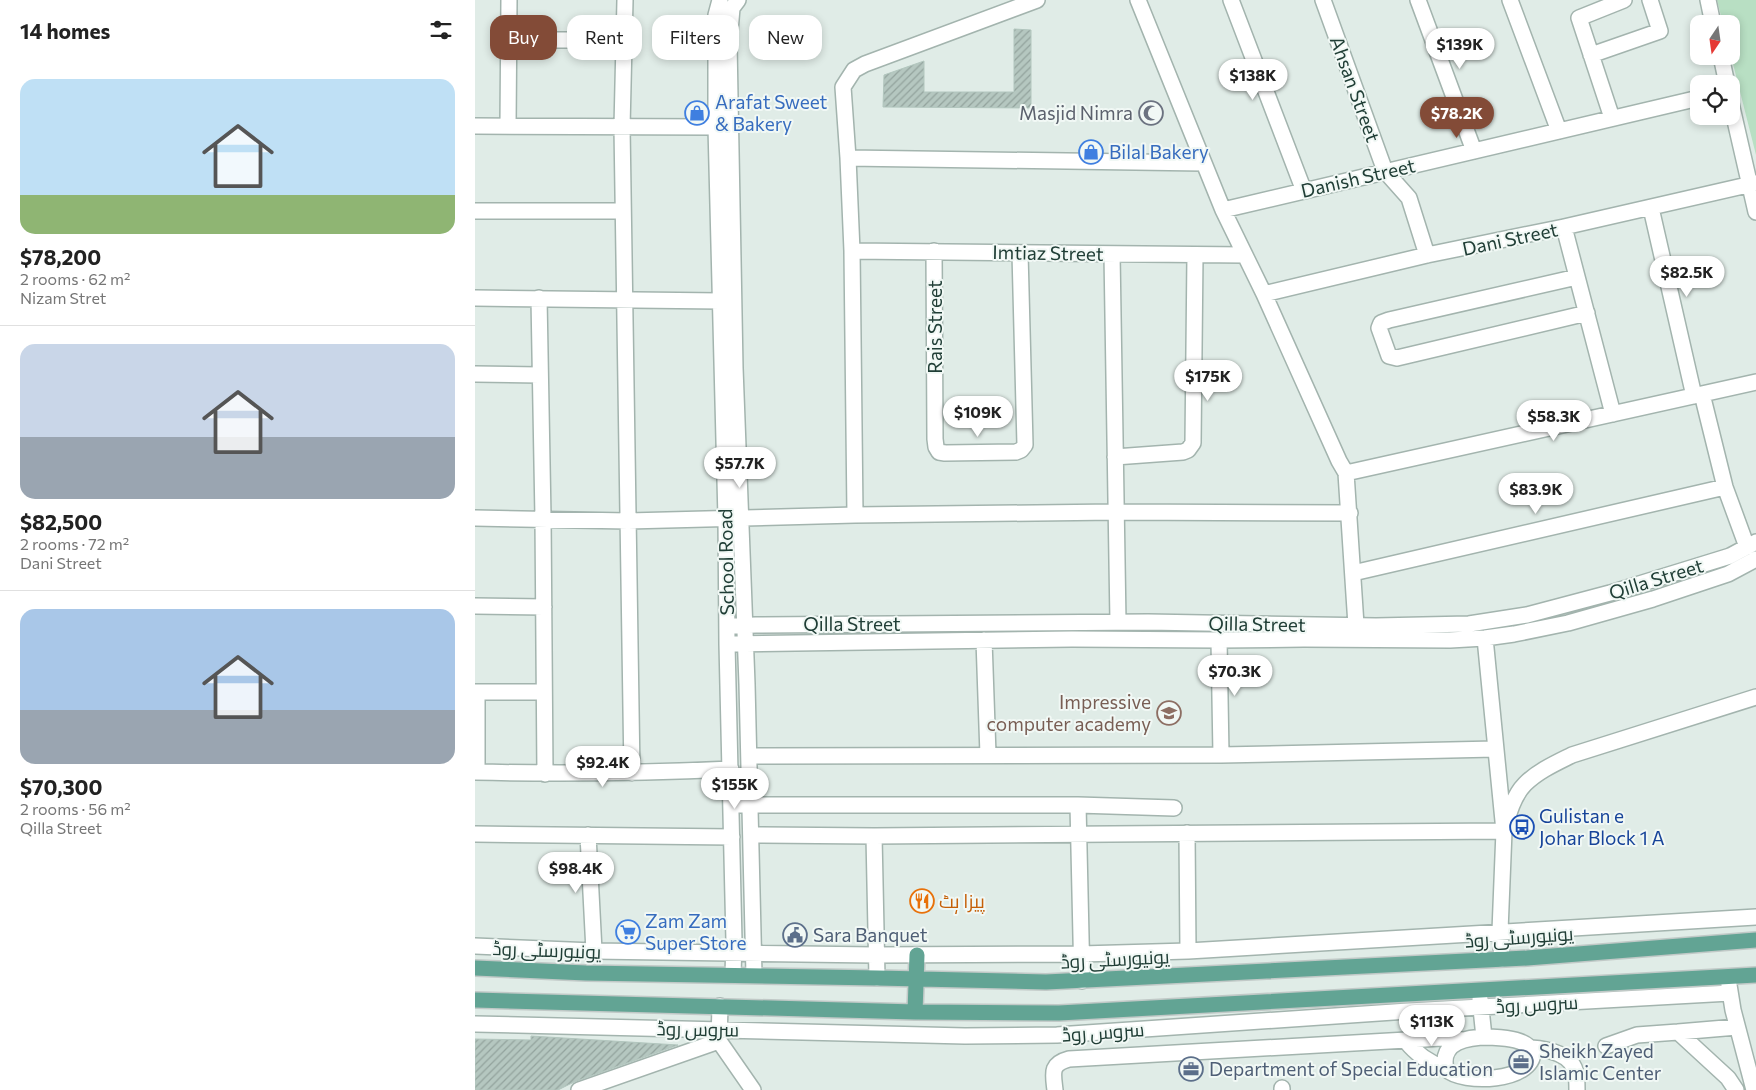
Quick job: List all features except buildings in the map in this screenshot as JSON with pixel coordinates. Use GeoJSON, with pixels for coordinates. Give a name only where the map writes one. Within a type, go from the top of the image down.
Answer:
{"type":"FeatureCollection","features":[{"type":"Feature","properties":{"kind":"main road","name":"یونیورسٹی روڈ"},"geometry":{"type":"LineString","coordinates":[[475,968],[1046,982],[1502,959],[1756,940]]}},
{"type":"Feature","properties":{"kind":"main road"},"geometry":{"type":"LineString","coordinates":[[915,1012],[917,955]]}},
{"type":"Feature","properties":{"kind":"main road"},"geometry":{"type":"LineString","coordinates":[[475,1000],[1059,1014],[1756,975]]}},
{"type":"Feature","properties":{"kind":"street"},"geometry":{"type":"LineString","coordinates":[[509,0],[509,15]]}},
{"type":"Feature","properties":{"kind":"street"},"geometry":{"type":"LineString","coordinates":[[625,0],[625,15]]}},
{"type":"Feature","properties":{"kind":"street","name":"School Road"},"geometry":{"type":"LineString","coordinates":[[720,0],[716,15],[723,62],[735,368],[733,518],[727,626],[731,769],[733,975]]}},
{"type":"Feature","properties":{"kind":"street","name":"School Road"},"geometry":{"type":"LineString","coordinates":[[739,0],[732,8],[723,62],[716,127],[720,301],[733,518],[745,626],[754,975]]}},
{"type":"Feature","properties":{"kind":"street"},"geometry":{"type":"LineString","coordinates":[[855,514],[852,251],[843,87],[854,70],[865,64],[1037,0]]}},
{"type":"Feature","properties":{"kind":"street"},"geometry":{"type":"LineString","coordinates":[[1138,0],[1223,210],[1346,473],[1356,626]]}},
{"type":"Feature","properties":{"kind":"street"},"geometry":{"type":"LineString","coordinates":[[1231,0],[1303,191]]}},
{"type":"Feature","properties":{"kind":"street","name":"Ahsan Street"},"geometry":{"type":"LineString","coordinates":[[1323,0],[1385,171],[1409,198],[1427,255]]}},
{"type":"Feature","properties":{"kind":"street"},"geometry":{"type":"LineString","coordinates":[[1418,0],[1474,150]]}},
{"type":"Feature","properties":{"kind":"street"},"geometry":{"type":"LineString","coordinates":[[1510,0],[1559,130]]}},
{"type":"Feature","properties":{"kind":"street"},"geometry":{"type":"LineString","coordinates":[[1612,118],[1579,18],[1624,0]]}},
{"type":"Feature","properties":{"kind":"street"},"geometry":{"type":"LineString","coordinates":[[1591,55],[1660,31],[1650,0]]}},
{"type":"Feature","properties":{"kind":"street"},"geometry":{"type":"LineString","coordinates":[[1708,0],[1711,15]]}},
{"type":"Feature","properties":{"kind":"street"},"geometry":{"type":"LineString","coordinates":[[509,60],[509,126]]}},
{"type":"Feature","properties":{"kind":"street"},"geometry":{"type":"LineString","coordinates":[[624,60],[622,127],[624,301],[632,773]]}},
{"type":"Feature","properties":{"kind":"street","name":"Danish Street"},"geometry":{"type":"LineString","coordinates":[[1223,210],[1690,100]]}},
{"type":"Feature","properties":{"kind":"street"},"geometry":{"type":"LineString","coordinates":[[1737,125],[1753,184],[1756,212]]}},
{"type":"Feature","properties":{"kind":"street"},"geometry":{"type":"LineString","coordinates":[[475,126],[716,127]]}},
{"type":"Feature","properties":{"kind":"street"},"geometry":{"type":"LineString","coordinates":[[848,158],[1203,163]]}},
{"type":"Feature","properties":{"kind":"street","name":"Dani Street"},"geometry":{"type":"LineString","coordinates":[[1263,294],[1427,255],[1564,227],[1753,184]]}},
{"type":"Feature","properties":{"kind":"street"},"geometry":{"type":"LineString","coordinates":[[1651,208],[1698,395],[1725,487],[1751,544]]}},
{"type":"Feature","properties":{"kind":"street"},"geometry":{"type":"LineString","coordinates":[[475,211],[623,211]]}},
{"type":"Feature","properties":{"kind":"street"},"geometry":{"type":"LineString","coordinates":[[1564,227],[1613,414]]}},
{"type":"Feature","properties":{"kind":"street","name":"Imtiaz Street"},"geometry":{"type":"LineString","coordinates":[[852,251],[1245,255]]}},
{"type":"Feature","properties":{"kind":"street","name":"Rais Street"},"geometry":{"type":"LineString","coordinates":[[935,251],[935,439],[939,452],[945,454],[1016,452],[1021,450],[1025,444],[1021,253]]}},
{"type":"Feature","properties":{"kind":"street"},"geometry":{"type":"LineString","coordinates":[[1112,254],[1118,622]]}},
{"type":"Feature","properties":{"kind":"street"},"geometry":{"type":"LineString","coordinates":[[1115,457],[1183,452],[1188,450],[1193,443],[1195,255]]}},
{"type":"Feature","properties":{"kind":"street"},"geometry":{"type":"LineString","coordinates":[[1577,277],[1389,320],[1381,323],[1379,328],[1389,356],[1397,358],[1587,313]]}},
{"type":"Feature","properties":{"kind":"street"},"geometry":{"type":"LineString","coordinates":[[475,298],[720,301]]}},
{"type":"Feature","properties":{"kind":"street"},"geometry":{"type":"LineString","coordinates":[[539,298],[545,774]]}},
{"type":"Feature","properties":{"kind":"street"},"geometry":{"type":"LineString","coordinates":[[475,374],[539,375]]}},
{"type":"Feature","properties":{"kind":"street"},"geometry":{"type":"LineString","coordinates":[[1346,473],[1756,382]]}},
{"type":"Feature","properties":{"kind":"street"},"geometry":{"type":"LineString","coordinates":[[1353,573],[1725,487]]}},
{"type":"Feature","properties":{"kind":"street"},"geometry":{"type":"LineString","coordinates":[[475,518],[629,521],[855,514],[1350,513]]}},
{"type":"Feature","properties":{"kind":"street","name":"Qilla Street"},"geometry":{"type":"LineString","coordinates":[[727,626],[1118,622],[1356,626],[1469,624],[1527,616],[1610,593],[1731,556],[1751,544]]}},
{"type":"Feature","properties":{"kind":"street","name":"Qilla Street"},"geometry":{"type":"LineString","coordinates":[[727,644],[985,640],[1304,638],[1450,640],[1485,638],[1569,623],[1653,599],[1728,574],[1756,559]]}},
{"type":"Feature","properties":{"kind":"street"},"geometry":{"type":"LineString","coordinates":[[475,606],[543,607]]}},
{"type":"Feature","properties":{"kind":"street"},"geometry":{"type":"LineString","coordinates":[[1563,606],[1569,623]]}},
{"type":"Feature","properties":{"kind":"street"},"geometry":{"type":"LineString","coordinates":[[1485,638],[1503,831],[1500,931],[1502,959]]}},
{"type":"Feature","properties":{"kind":"street"},"geometry":{"type":"LineString","coordinates":[[985,640],[987,756]]}},
{"type":"Feature","properties":{"kind":"street"},"geometry":{"type":"LineString","coordinates":[[1219,640],[1221,755]]}},
{"type":"Feature","properties":{"kind":"street"},"geometry":{"type":"LineString","coordinates":[[544,692],[476,692],[476,772],[545,774],[632,773],[731,769]]}},
{"type":"Feature","properties":{"kind":"street"},"geometry":{"type":"LineString","coordinates":[[1503,831],[1511,807],[1524,785],[1549,766],[1572,755],[1756,697]]}},
{"type":"Feature","properties":{"kind":"street"},"geometry":{"type":"LineString","coordinates":[[749,756],[1221,755],[1495,749]]}},
{"type":"Feature","properties":{"kind":"street"},"geometry":{"type":"LineString","coordinates":[[731,805],[1079,805],[1174,808]]}},
{"type":"Feature","properties":{"kind":"street"},"geometry":{"type":"LineString","coordinates":[[1079,805],[1082,981]]}},
{"type":"Feature","properties":{"kind":"street"},"geometry":{"type":"LineString","coordinates":[[751,835],[874,836],[1503,831]]}},
{"type":"Feature","properties":{"kind":"street"},"geometry":{"type":"LineString","coordinates":[[1187,833],[1188,951]]}},
{"type":"Feature","properties":{"kind":"street"},"geometry":{"type":"LineString","coordinates":[[475,834],[732,837]]}},
{"type":"Feature","properties":{"kind":"street"},"geometry":{"type":"LineString","coordinates":[[588,835],[594,951]]}},
{"type":"Feature","properties":{"kind":"street"},"geometry":{"type":"LineString","coordinates":[[874,836],[875,955],[877,978]]}},
{"type":"Feature","properties":{"kind":"street"},"geometry":{"type":"LineString","coordinates":[[475,946],[594,951],[875,955],[1081,954],[1188,951],[1756,917]]}},
{"type":"Feature","properties":{"kind":"street"},"geometry":{"type":"LineString","coordinates":[[1728,976],[1737,1027],[1754,1090]]}},
{"type":"Feature","properties":{"kind":"street"},"geometry":{"type":"LineString","coordinates":[[1645,981],[1645,998]]}},
{"type":"Feature","properties":{"kind":"street"},"geometry":{"type":"LineString","coordinates":[[1479,990],[1484,1037]]}},
{"type":"Feature","properties":{"kind":"street","name":"سروس روڈ"},"geometry":{"type":"LineString","coordinates":[[475,1024],[720,1035],[1057,1035],[1481,1007],[1730,993]]}},
{"type":"Feature","properties":{"kind":"street"},"geometry":{"type":"LineString","coordinates":[[720,1006],[720,1035],[753,1090]]}},
{"type":"Feature","properties":{"kind":"street"},"geometry":{"type":"LineString","coordinates":[[915,1012],[915,1034]]}},
{"type":"Feature","properties":{"kind":"street"},"geometry":{"type":"LineString","coordinates":[[1606,1046],[1637,1035],[1737,1027]]}},
{"type":"Feature","properties":{"kind":"street"},"geometry":{"type":"LineString","coordinates":[[1677,1032],[1728,1078],[1736,1090]]}},
{"type":"Feature","properties":{"kind":"street"},"geometry":{"type":"LineString","coordinates":[[579,1090],[720,1035]]}},
{"type":"Feature","properties":{"kind":"street"},"geometry":{"type":"LineString","coordinates":[[1055,1090],[1053,1071],[1061,1061],[1069,1059],[1442,1038],[1463,1040],[1484,1037],[1510,1039],[1531,1048],[1555,1052],[1571,1064],[1576,1072],[1577,1090]]}},
{"type":"Feature","properties":{"kind":"street"},"geometry":{"type":"LineString","coordinates":[[1446,1070],[1445,1058],[1447,1052],[1455,1044],[1463,1040]]}},
{"type":"Feature","properties":{"kind":"street"},"geometry":{"type":"LineString","coordinates":[[1406,1041],[1427,1062],[1456,1075],[1475,1078],[1509,1076],[1524,1068],[1531,1061],[1533,1052],[1531,1048]]}},
{"type":"Feature","properties":{"kind":"green space"},"geometry":{"type":"Polygon","coordinates":[[[1717,0],[1756,0],[1756,155],[1740,92],[1740,75],[1736,75],[1733,65],[1740,65],[1740,15],[1721,15],[1717,0]]]}},
{"type":"Feature","properties":{"kind":"place","name":"Arafat Sweet & Bakery"},"geometry":{"type":"Point","coordinates":[697,113]}},
{"type":"Feature","properties":{"kind":"place","name":"Masjid Nimra"},"geometry":{"type":"Point","coordinates":[1151,113]}},
{"type":"Feature","properties":{"kind":"place","name":"Bilal Bakery"},"geometry":{"type":"Point","coordinates":[1091,152]}},
{"type":"Feature","properties":{"kind":"place","name":"Impressive computer academy"},"geometry":{"type":"Point","coordinates":[1169,713]}},
{"type":"Feature","properties":{"kind":"place","name":"Gulistan e Johar Block 1 A"},"geometry":{"type":"Point","coordinates":[1522,827]}},
{"type":"Feature","properties":{"kind":"place","name":"پیزا ہٹ"},"geometry":{"type":"Point","coordinates":[922,901]}},
{"type":"Feature","properties":{"kind":"place","name":"Zam Zam Super Store"},"geometry":{"type":"Point","coordinates":[628,932]}},
{"type":"Feature","properties":{"kind":"place","name":"Sara Banquet"},"geometry":{"type":"Point","coordinates":[795,935]}},
{"type":"Feature","properties":{"kind":"place","name":"Sheikh Zayed Islamic Center"},"geometry":{"type":"Point","coordinates":[1521,1062]}},
{"type":"Feature","properties":{"kind":"place","name":"Department of Special Education"},"geometry":{"type":"Point","coordinates":[1191,1069]}}]}
